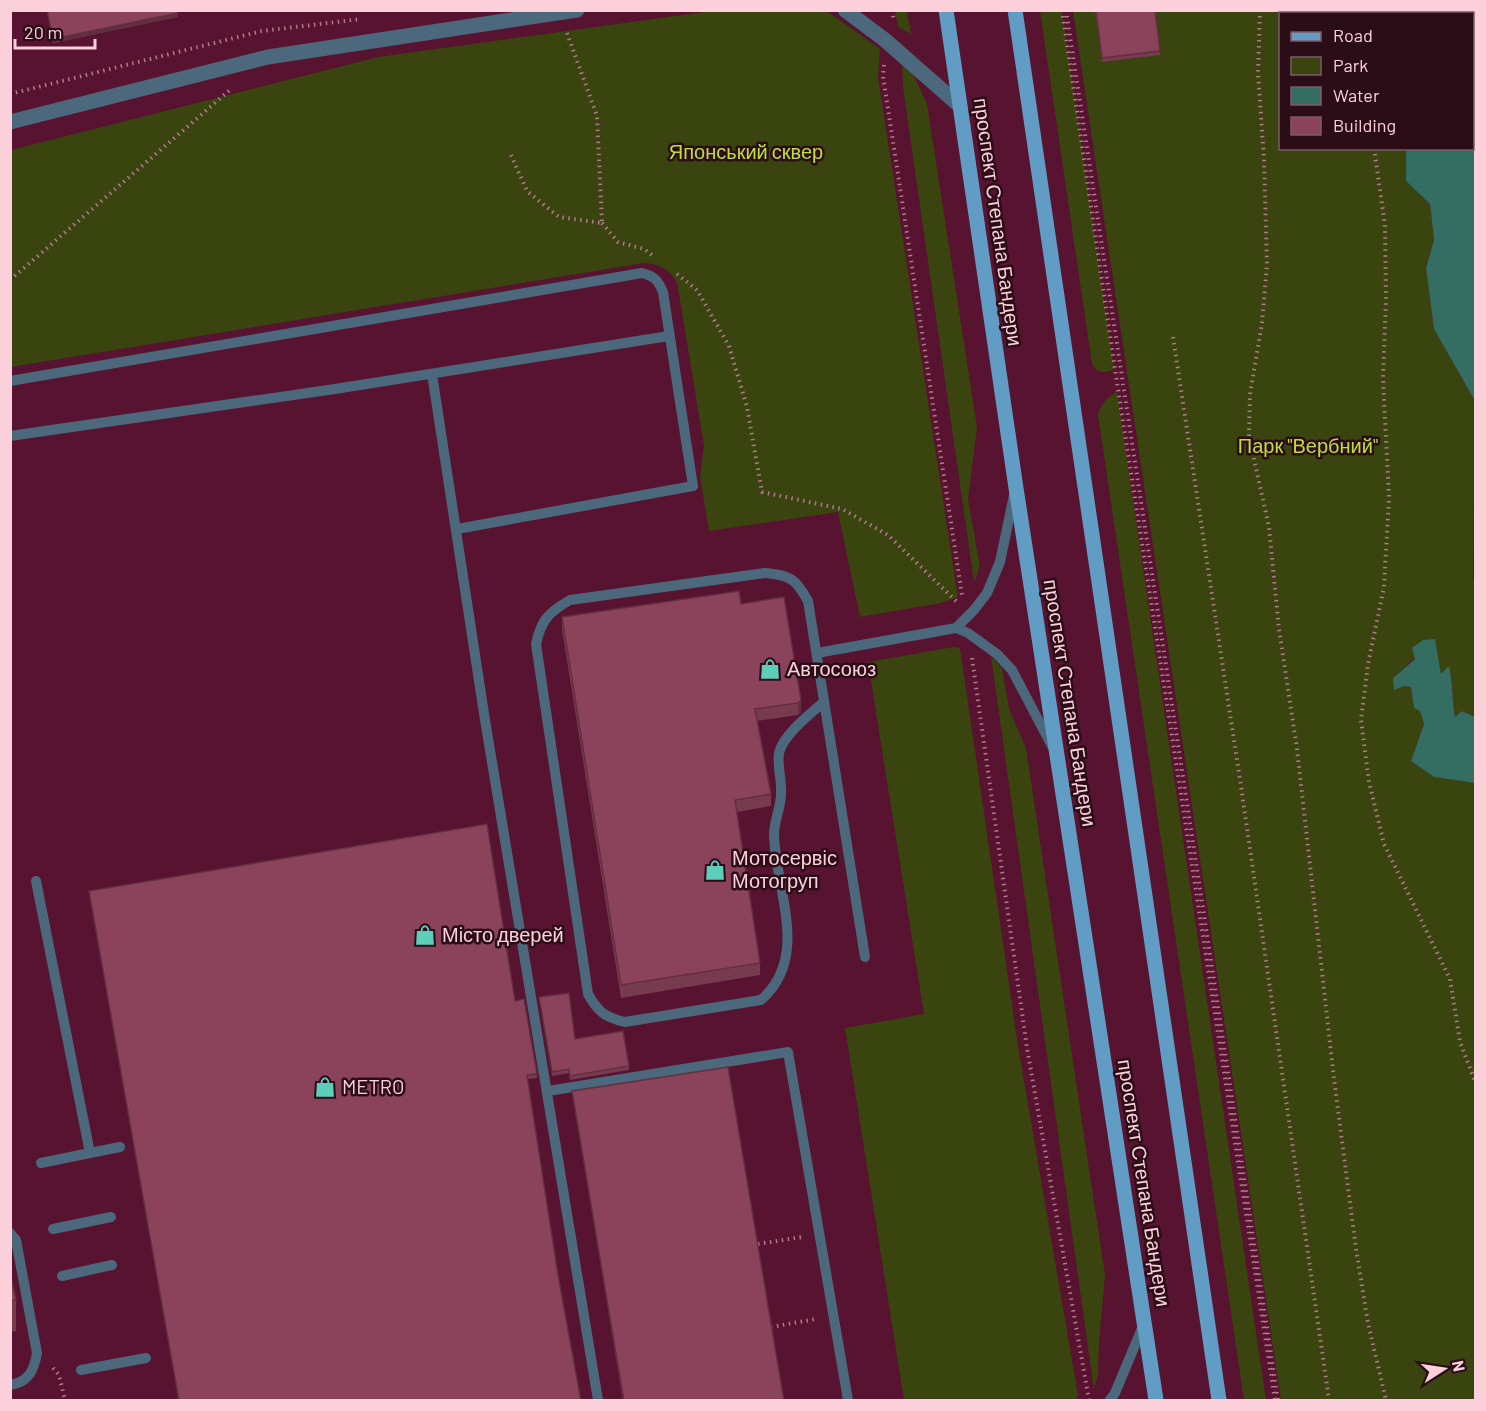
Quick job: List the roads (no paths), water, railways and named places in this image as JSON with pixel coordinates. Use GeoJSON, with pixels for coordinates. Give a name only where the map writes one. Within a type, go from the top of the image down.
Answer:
{"type":"FeatureCollection","features":[{"type":"Feature","properties":{"kind":"main road","name":"проспект Степана Бандери"},"geometry":{"type":"LineString","coordinates":[[946,10],[1016,488],[1156,1401]]}},
{"type":"Feature","properties":{"kind":"main road","name":"проспект Степана Бандери"},"geometry":{"type":"LineString","coordinates":[[1015,10],[1219,1401]]}},
{"type":"Feature","properties":{"kind":"street"},"geometry":{"type":"LineString","coordinates":[[10,122],[268,57],[577,10]]}},
{"type":"Feature","properties":{"kind":"street"},"geometry":{"type":"LineString","coordinates":[[845,10],[885,40],[959,105]]}},
{"type":"Feature","properties":{"kind":"lane"},"geometry":{"type":"LineString","coordinates":[[10,381],[642,273],[652,275],[663,292],[693,486],[457,529]]}},
{"type":"Feature","properties":{"kind":"lane"},"geometry":{"type":"LineString","coordinates":[[10,436],[432,374],[669,336]]}},
{"type":"Feature","properties":{"kind":"lane"},"geometry":{"type":"LineString","coordinates":[[432,374],[485,720],[598,1401]]}},
{"type":"Feature","properties":{"kind":"lane"},"geometry":{"type":"LineString","coordinates":[[956,628],[987,593],[1000,562],[1016,488]]}},
{"type":"Feature","properties":{"kind":"lane"},"geometry":{"type":"LineString","coordinates":[[824,702],[794,729],[779,752],[781,795],[774,833],[789,945],[783,970],[773,989],[761,1000],[625,1022],[610,1018],[596,1007],[588,994],[536,644],[540,627],[552,610],[570,600],[765,573],[785,575],[800,587],[808,601],[865,957]]}},
{"type":"Feature","properties":{"kind":"lane"},"geometry":{"type":"LineString","coordinates":[[817,653],[956,628],[968,633],[997,654],[1012,670],[1058,757]]}},
{"type":"Feature","properties":{"kind":"lane"},"geometry":{"type":"LineString","coordinates":[[36,881],[90,1153]]}},
{"type":"Feature","properties":{"kind":"lane"},"geometry":{"type":"LineString","coordinates":[[548,1091],[788,1052],[848,1401]]}},
{"type":"Feature","properties":{"kind":"lane"},"geometry":{"type":"LineString","coordinates":[[41,1163],[120,1147]]}},
{"type":"Feature","properties":{"kind":"lane"},"geometry":{"type":"LineString","coordinates":[[53,1229],[111,1217]]}},
{"type":"Feature","properties":{"kind":"lane"},"geometry":{"type":"LineString","coordinates":[[10,1233],[16,1240],[37,1353],[35,1365],[29,1377],[10,1385]]}},
{"type":"Feature","properties":{"kind":"lane"},"geometry":{"type":"LineString","coordinates":[[62,1276],[112,1265]]}},
{"type":"Feature","properties":{"kind":"lane"},"geometry":{"type":"LineString","coordinates":[[1110,1401],[1145,1323]]}},
{"type":"Feature","properties":{"kind":"lane"},"geometry":{"type":"LineString","coordinates":[[81,1370],[146,1358]]}},
{"type":"Feature","properties":{"kind":"water"},"geometry":{"type":"Polygon","coordinates":[[[1475,11],[1475,401],[1434,329],[1426,268],[1434,240],[1430,204],[1406,181],[1406,150],[1474,150],[1474,12],[1374,12],[1475,11]]]}},
{"type":"Feature","properties":{"kind":"water"},"geometry":{"type":"Polygon","coordinates":[[[1435,639],[1441,674],[1449,666],[1455,717],[1462,711],[1475,717],[1475,783],[1434,777],[1411,761],[1424,724],[1420,711],[1414,708],[1411,687],[1404,686],[1394,690],[1393,678],[1415,659],[1412,648],[1423,640],[1435,639]]]}},
{"type":"Feature","properties":{"kind":"place","name":"Автосоюз"},"geometry":{"type":"Point","coordinates":[770,669]}},
{"type":"Feature","properties":{"kind":"place","name":"Мотосервіс Мотогруп"},"geometry":{"type":"Point","coordinates":[715,870]}},
{"type":"Feature","properties":{"kind":"place","name":"Місто дверей"},"geometry":{"type":"Point","coordinates":[425,935]}},
{"type":"Feature","properties":{"kind":"place","name":"METRO"},"geometry":{"type":"Point","coordinates":[325,1087]}},
{"type":"Feature","properties":{"kind":"park label","name":"Японський сквер"},"geometry":{"type":"Point","coordinates":[746,152]}},
{"type":"Feature","properties":{"kind":"park label","name":"Парк \"Вербний\""},"geometry":{"type":"Point","coordinates":[1308,446]}}]}
